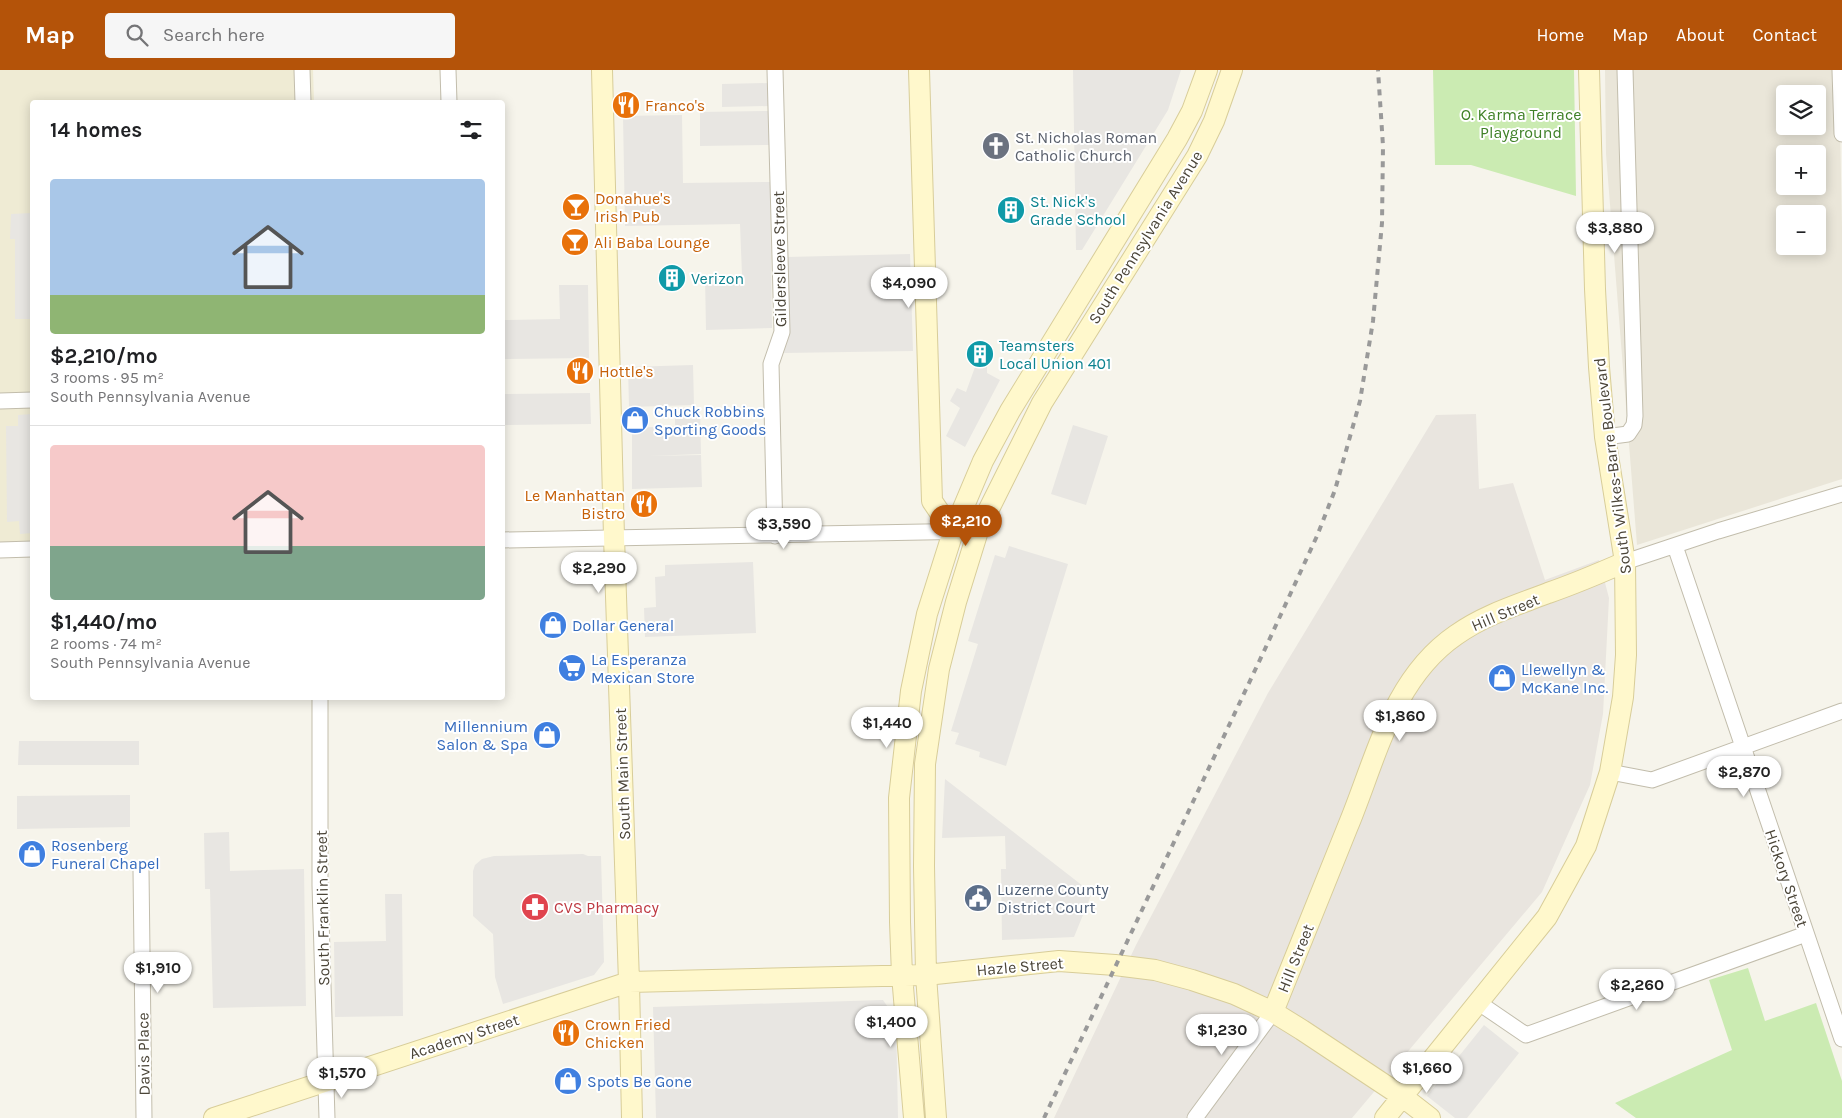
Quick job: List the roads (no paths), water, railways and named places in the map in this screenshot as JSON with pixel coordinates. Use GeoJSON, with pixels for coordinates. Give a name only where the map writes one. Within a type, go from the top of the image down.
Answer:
{"type":"FeatureCollection","features":[{"type":"Feature","properties":{"kind":"main road","name":"South Main Street"},"geometry":{"type":"LineString","coordinates":[[602,70],[632,1118]]}},
{"type":"Feature","properties":{"kind":"main road"},"geometry":{"type":"LineString","coordinates":[[919,70],[932,501],[952,532]]}},
{"type":"Feature","properties":{"kind":"main road","name":"South Pennsylvania Avenue"},"geometry":{"type":"LineString","coordinates":[[914,1118],[902,975],[899,798],[910,691],[927,614],[952,532],[983,461],[1010,411],[1177,139],[1192,111],[1208,70]]}},
{"type":"Feature","properties":{"kind":"main road","name":"South Pennsylvania Avenue"},"geometry":{"type":"LineString","coordinates":[[936,1118],[926,975],[925,764],[939,669],[956,602],[978,531],[1042,403],[1196,156],[1214,121],[1232,70]]}},
{"type":"Feature","properties":{"kind":"main road","name":"South Wilkes-Barre Boulevard"},"geometry":{"type":"LineString","coordinates":[[1385,1118],[1547,917],[1568,882],[1586,846],[1610,772],[1624,689],[1626,655],[1625,562],[1605,437],[1599,367],[1589,70]]}},
{"type":"Feature","properties":{"kind":"main road","name":"Hill Street"},"geometry":{"type":"LineString","coordinates":[[1273,1012],[1352,817],[1394,707],[1412,678],[1431,655],[1455,635],[1484,618],[1625,562]]}},
{"type":"Feature","properties":{"kind":"main road","name":"Hazle Street"},"geometry":{"type":"LineString","coordinates":[[629,982],[926,975],[1059,961],[1155,970],[1234,994],[1273,1012],[1403,1097],[1430,1118]]}},
{"type":"Feature","properties":{"kind":"main road","name":"Academy Street"},"geometry":{"type":"LineString","coordinates":[[214,1118],[629,982]]}},
{"type":"Feature","properties":{"kind":"street"},"geometry":{"type":"LineString","coordinates":[[302,70],[303,100]]}},
{"type":"Feature","properties":{"kind":"street"},"geometry":{"type":"LineString","coordinates":[[448,70],[449,100]]}},
{"type":"Feature","properties":{"kind":"street","name":"Gildersleeve Street"},"geometry":{"type":"LineString","coordinates":[[775,70],[782,332],[771,364],[775,536]]}},
{"type":"Feature","properties":{"kind":"street"},"geometry":{"type":"LineString","coordinates":[[1605,437],[1628,434],[1634,425],[1635,416],[1625,70]]}},
{"type":"Feature","properties":{"kind":"street"},"geometry":{"type":"LineString","coordinates":[[1840,70],[1842,134]]}},
{"type":"Feature","properties":{"kind":"street"},"geometry":{"type":"LineString","coordinates":[[0,401],[30,400]]}},
{"type":"Feature","properties":{"kind":"street","name":"Hill Street"},"geometry":{"type":"LineString","coordinates":[[1625,562],[1718,531],[1842,494]]}},
{"type":"Feature","properties":{"kind":"street"},"geometry":{"type":"LineString","coordinates":[[505,540],[978,531]]}},
{"type":"Feature","properties":{"kind":"street","name":"Hickory Street"},"geometry":{"type":"LineString","coordinates":[[1675,546],[1842,1039]]}},
{"type":"Feature","properties":{"kind":"street"},"geometry":{"type":"LineString","coordinates":[[0,550],[30,549]]}},
{"type":"Feature","properties":{"kind":"street","name":"South Franklin Street"},"geometry":{"type":"LineString","coordinates":[[320,700],[320,893],[327,1118]]}},
{"type":"Feature","properties":{"kind":"street"},"geometry":{"type":"LineString","coordinates":[[1610,772],[1652,780],[1842,711]]}},
{"type":"Feature","properties":{"kind":"street","name":"Davis Place"},"geometry":{"type":"LineString","coordinates":[[141,870],[144,1118]]}},
{"type":"Feature","properties":{"kind":"street"},"geometry":{"type":"LineString","coordinates":[[1479,1003],[1526,1035],[1806,934]]}},
{"type":"Feature","properties":{"kind":"street"},"geometry":{"type":"LineString","coordinates":[[1195,1118],[1273,1012]]}},
{"type":"Feature","properties":{"kind":"railway"},"geometry":{"type":"LineString","coordinates":[[1044,1118],[1265,649],[1317,536],[1335,490],[1360,401],[1373,321],[1382,223],[1383,146],[1378,70]]}},
{"type":"Feature","properties":{"kind":"place","name":"Franco's"},"geometry":{"type":"Point","coordinates":[626,105]}},
{"type":"Feature","properties":{"kind":"place","name":"St. Nicholas Roman Catholic Church"},"geometry":{"type":"Point","coordinates":[996,146]}},
{"type":"Feature","properties":{"kind":"place","name":"Donahue's Irish Pub"},"geometry":{"type":"Point","coordinates":[576,207]}},
{"type":"Feature","properties":{"kind":"place","name":"St. Nick's Grade School"},"geometry":{"type":"Point","coordinates":[1011,210]}},
{"type":"Feature","properties":{"kind":"place","name":"Ali Baba Lounge"},"geometry":{"type":"Point","coordinates":[575,242]}},
{"type":"Feature","properties":{"kind":"place","name":"Verizon"},"geometry":{"type":"Point","coordinates":[672,278]}},
{"type":"Feature","properties":{"kind":"place","name":"Teamsters Local Union 401"},"geometry":{"type":"Point","coordinates":[980,354]}},
{"type":"Feature","properties":{"kind":"place","name":"Hottle's"},"geometry":{"type":"Point","coordinates":[580,371]}},
{"type":"Feature","properties":{"kind":"place","name":"Chuck Robbins Sporting Goods"},"geometry":{"type":"Point","coordinates":[635,420]}},
{"type":"Feature","properties":{"kind":"place","name":"Le Manhattan Bistro"},"geometry":{"type":"Point","coordinates":[644,504]}},
{"type":"Feature","properties":{"kind":"place","name":"Dollar General"},"geometry":{"type":"Point","coordinates":[553,625]}},
{"type":"Feature","properties":{"kind":"place","name":"La Esperanza Mexican Store"},"geometry":{"type":"Point","coordinates":[572,668]}},
{"type":"Feature","properties":{"kind":"place","name":"Llewellyn & McKane Inc."},"geometry":{"type":"Point","coordinates":[1502,678]}},
{"type":"Feature","properties":{"kind":"place","name":"Millennium Salon & Spa"},"geometry":{"type":"Point","coordinates":[547,735]}},
{"type":"Feature","properties":{"kind":"place","name":"Rosenberg Funeral Chapel"},"geometry":{"type":"Point","coordinates":[32,854]}},
{"type":"Feature","properties":{"kind":"place","name":"Luzerne County District Court"},"geometry":{"type":"Point","coordinates":[978,898]}},
{"type":"Feature","properties":{"kind":"place","name":"CVS Pharmacy"},"geometry":{"type":"Point","coordinates":[535,907]}},
{"type":"Feature","properties":{"kind":"place","name":"Crown Fried Chicken"},"geometry":{"type":"Point","coordinates":[566,1033]}},
{"type":"Feature","properties":{"kind":"place","name":"Spots Be Gone"},"geometry":{"type":"Point","coordinates":[568,1081]}},
{"type":"Feature","properties":{"kind":"park label","name":"O. Karma Terrace Playground"},"geometry":{"type":"Point","coordinates":[1521,123]}}]}
